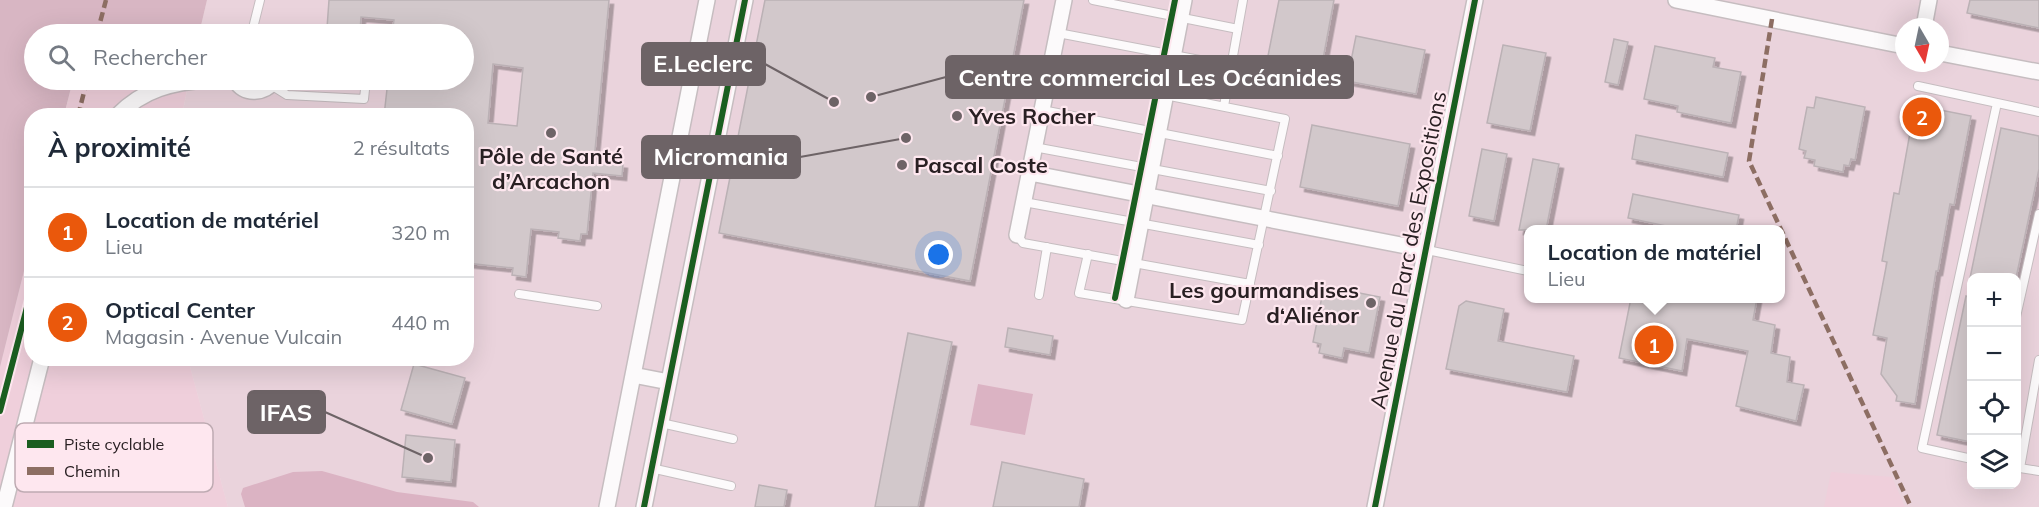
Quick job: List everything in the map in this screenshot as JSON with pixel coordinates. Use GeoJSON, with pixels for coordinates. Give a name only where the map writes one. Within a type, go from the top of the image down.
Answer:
{"type":"FeatureCollection","features":[{"type":"Feature","properties":{"kind":"street"},"geometry":{"type":"LineString","coordinates":[[607,507],[707,0]]}},
{"type":"Feature","properties":{"kind":"street"},"geometry":{"type":"LineString","coordinates":[[644,507],[745,0]]}},
{"type":"Feature","properties":{"kind":"street"},"geometry":{"type":"LineString","coordinates":[[1017,235],[1064,0]]}},
{"type":"Feature","properties":{"kind":"street"},"geometry":{"type":"LineString","coordinates":[[1126,300],[1184,0]]}},
{"type":"Feature","properties":{"kind":"street","name":"Avenue du Parc des Expositions"},"geometry":{"type":"LineString","coordinates":[[1375,507],[1475,0]]}},
{"type":"Feature","properties":{"kind":"street"},"geometry":{"type":"LineString","coordinates":[[1676,0],[1895,44]]}},
{"type":"Feature","properties":{"kind":"street"},"geometry":{"type":"LineString","coordinates":[[1926,18],[1929,0]]}},
{"type":"Feature","properties":{"kind":"street"},"geometry":{"type":"LineString","coordinates":[[1949,55],[2039,72]]}},
{"type":"Feature","properties":{"kind":"street"},"geometry":{"type":"LineString","coordinates":[[126,108],[139,97],[154,90]]}},
{"type":"Feature","properties":{"kind":"street"},"geometry":{"type":"LineString","coordinates":[[249,90],[265,90]]}},
{"type":"Feature","properties":{"kind":"street"},"geometry":{"type":"LineString","coordinates":[[1030,173],[1427,250]]}},
{"type":"Feature","properties":{"kind":"street"},"geometry":{"type":"LineString","coordinates":[[25,423],[40,366]]}},
{"type":"Feature","properties":{"kind":"street"},"geometry":{"type":"LineString","coordinates":[[633,375],[669,382]]}},
{"type":"Feature","properties":{"kind":"street"},"geometry":{"type":"LineString","coordinates":[[4,507],[15,464]]}},
{"type":"Feature","properties":{"kind":"lane"},"geometry":{"type":"LineString","coordinates":[[254,24],[260,0]]}},
{"type":"Feature","properties":{"kind":"lane"},"geometry":{"type":"LineString","coordinates":[[1092,0],[1238,29]]}},
{"type":"Feature","properties":{"kind":"lane"},"geometry":{"type":"LineString","coordinates":[[1224,106],[1243,0]]}},
{"type":"Feature","properties":{"kind":"lane"},"geometry":{"type":"LineString","coordinates":[[1058,33],[1231,66]]}},
{"type":"Feature","properties":{"kind":"lane"},"geometry":{"type":"LineString","coordinates":[[1050,72],[1285,119],[1242,320],[1080,293],[1088,254]]}},
{"type":"Feature","properties":{"kind":"lane"},"geometry":{"type":"LineString","coordinates":[[1918,86],[2039,112]]}},
{"type":"Feature","properties":{"kind":"lane"},"geometry":{"type":"LineString","coordinates":[[282,90],[287,95],[364,99],[365,90]]}},
{"type":"Feature","properties":{"kind":"lane"},"geometry":{"type":"LineString","coordinates":[[1967,458],[1922,448],[1997,103]]}},
{"type":"Feature","properties":{"kind":"lane"},"geometry":{"type":"LineString","coordinates":[[1042,110],[1278,156]]}},
{"type":"Feature","properties":{"kind":"lane"},"geometry":{"type":"LineString","coordinates":[[1034,147],[1271,191]]}},
{"type":"Feature","properties":{"kind":"lane"},"geometry":{"type":"LineString","coordinates":[[1024,202],[1259,245]]}},
{"type":"Feature","properties":{"kind":"lane"},"geometry":{"type":"LineString","coordinates":[[2021,294],[2039,214]]}},
{"type":"Feature","properties":{"kind":"lane"},"geometry":{"type":"LineString","coordinates":[[1017,235],[1023,243],[1250,284]]}},
{"type":"Feature","properties":{"kind":"lane"},"geometry":{"type":"LineString","coordinates":[[1040,295],[1047,247]]}},
{"type":"Feature","properties":{"kind":"lane"},"geometry":{"type":"LineString","coordinates":[[1427,250],[1524,270]]}},
{"type":"Feature","properties":{"kind":"lane"},"geometry":{"type":"LineString","coordinates":[[519,294],[597,306]]}},
{"type":"Feature","properties":{"kind":"lane"},"geometry":{"type":"LineString","coordinates":[[2039,360],[2020,468],[2039,471]]}},
{"type":"Feature","properties":{"kind":"lane"},"geometry":{"type":"LineString","coordinates":[[661,423],[733,439]]}},
{"type":"Feature","properties":{"kind":"lane"},"geometry":{"type":"LineString","coordinates":[[651,468],[731,486]]}},
{"type":"Feature","properties":{"kind":"shaded area"},"geometry":{"type":"Polygon","coordinates":[[[0,0],[207,0],[201,24],[24,24],[24,90],[70,90],[66,108],[24,108],[24,271],[0,367],[0,0]]]}},
{"type":"Feature","properties":{"kind":"shaded area"},"geometry":{"type":"Polygon","coordinates":[[[207,0],[2039,0],[2039,507],[228,507],[213,452],[213,423],[205,423],[190,366],[474,366],[474,108],[184,108],[187,90],[474,90],[474,24],[201,24],[207,0]]]}},
{"type":"Feature","properties":{"kind":"shaded area"},"geometry":{"type":"Polygon","coordinates":[[[70,90],[187,90],[183,108],[66,108],[70,90]]]}},
{"type":"Feature","properties":{"kind":"shaded area"},"geometry":{"type":"Polygon","coordinates":[[[24,271],[24,366],[190,366],[205,423],[15,423],[15,492],[213,492],[213,452],[228,507],[0,507],[0,367],[24,271]]]}},
{"type":"Feature","properties":{"kind":"shaded area"},"geometry":{"type":"Polygon","coordinates":[[[978,384],[1033,394],[1025,435],[970,425],[978,384]]]}},
{"type":"Feature","properties":{"kind":"shaded area"},"geometry":{"type":"Polygon","coordinates":[[[322,471],[397,492],[473,502],[479,507],[245,507],[241,494],[243,488],[293,472],[322,471]]]}},
{"type":"Feature","properties":{"kind":"shaded area"},"geometry":{"type":"Polygon","coordinates":[[[1831,472],[1892,477],[1905,507],[1824,507],[1831,472]]]}},
{"type":"Feature","properties":{"kind":"building","name":"Pôle de Santé d’Arcachon"},"geometry":{"type":"Polygon","coordinates":[[[329,0],[609,0],[594,161],[623,164],[622,176],[593,173],[587,234],[581,234],[580,241],[558,238],[559,232],[531,229],[526,277],[512,275],[513,268],[474,264],[474,108],[385,108],[387,90],[474,90],[474,24],[393,24],[394,20],[361,17],[360,24],[327,24],[329,0]],[[493,64],[488,123],[517,126],[523,68],[493,64]]]}},
{"type":"Feature","properties":{"kind":"building"},"geometry":{"type":"Polygon","coordinates":[[[765,0],[1024,0],[970,281],[719,233],[765,0]]]}},
{"type":"Feature","properties":{"kind":"building"},"geometry":{"type":"Polygon","coordinates":[[[1279,0],[1334,0],[1321,70],[1267,61],[1279,0]]]}},
{"type":"Feature","properties":{"kind":"building"},"geometry":{"type":"Polygon","coordinates":[[[1970,0],[2039,0],[2039,28],[1967,13],[1970,0]]]}},
{"type":"Feature","properties":{"kind":"building"},"geometry":{"type":"Polygon","coordinates":[[[1356,36],[1425,50],[1416,94],[1347,81],[1356,36]]]}},
{"type":"Feature","properties":{"kind":"building"},"geometry":{"type":"Polygon","coordinates":[[[1614,39],[1628,42],[1618,85],[1605,82],[1614,39]]]}},
{"type":"Feature","properties":{"kind":"building"},"geometry":{"type":"Polygon","coordinates":[[[1503,45],[1546,53],[1530,131],[1487,123],[1503,45]]]}},
{"type":"Feature","properties":{"kind":"building"},"geometry":{"type":"Polygon","coordinates":[[[1655,46],[1715,58],[1713,67],[1741,72],[1731,123],[1677,112],[1678,106],[1644,99],[1655,46]]]}},
{"type":"Feature","properties":{"kind":"building"},"geometry":{"type":"Polygon","coordinates":[[[1816,97],[1865,107],[1855,160],[1851,159],[1849,166],[1844,165],[1843,172],[1814,166],[1815,160],[1804,158],[1806,151],[1799,149],[1807,107],[1814,108],[1816,97]]]}},
{"type":"Feature","properties":{"kind":"building"},"geometry":{"type":"Polygon","coordinates":[[[1915,105],[1971,116],[1954,205],[1950,204],[1938,271],[1936,271],[1915,404],[1896,401],[1897,396],[1881,374],[1887,338],[1873,335],[1887,262],[1882,261],[1894,193],[1899,194],[1915,105]]]}},
{"type":"Feature","properties":{"kind":"building"},"geometry":{"type":"Polygon","coordinates":[[[1312,125],[1410,144],[1398,206],[1300,187],[1312,125]]]}},
{"type":"Feature","properties":{"kind":"building"},"geometry":{"type":"Polygon","coordinates":[[[2001,128],[2039,136],[2039,169],[2017,273],[1971,273],[2001,128]]]}},
{"type":"Feature","properties":{"kind":"building"},"geometry":{"type":"Polygon","coordinates":[[[1636,135],[1728,153],[1723,177],[1632,159],[1636,135]]]}},
{"type":"Feature","properties":{"kind":"building"},"geometry":{"type":"Polygon","coordinates":[[[1482,149],[1507,154],[1494,221],[1469,216],[1482,149]]]}},
{"type":"Feature","properties":{"kind":"building"},"geometry":{"type":"Polygon","coordinates":[[[1533,159],[1559,164],[1547,225],[1524,225],[1524,230],[1519,230],[1533,159]]]}},
{"type":"Feature","properties":{"kind":"building"},"geometry":{"type":"Polygon","coordinates":[[[1633,194],[1739,215],[1737,225],[1661,225],[1628,218],[1633,194]]]}},
{"type":"Feature","properties":{"kind":"building"},"geometry":{"type":"Polygon","coordinates":[[[1324,286],[1380,297],[1369,353],[1344,348],[1342,358],[1319,353],[1321,344],[1313,342],[1324,286]]]}},
{"type":"Feature","properties":{"kind":"building"},"geometry":{"type":"Polygon","coordinates":[[[1966,296],[1967,296],[1967,441],[1937,435],[1966,296]]]}},
{"type":"Feature","properties":{"kind":"building"},"geometry":{"type":"Polygon","coordinates":[[[1466,301],[1504,309],[1498,341],[1574,356],[1567,392],[1446,369],[1459,306],[1466,301]]]}},
{"type":"Feature","properties":{"kind":"building"},"geometry":{"type":"Polygon","coordinates":[[[1630,303],[1756,303],[1753,320],[1775,325],[1771,353],[1790,357],[1787,382],[1804,385],[1796,421],[1736,406],[1748,351],[1687,339],[1682,371],[1619,358],[1630,303]]]}},
{"type":"Feature","properties":{"kind":"building"},"geometry":{"type":"Polygon","coordinates":[[[1008,328],[1053,336],[1050,355],[1005,347],[1008,328]]]}},
{"type":"Feature","properties":{"kind":"building"},"geometry":{"type":"Polygon","coordinates":[[[908,333],[952,342],[918,507],[875,507],[908,333]]]}},
{"type":"Feature","properties":{"kind":"building"},"geometry":{"type":"Polygon","coordinates":[[[413,366],[465,378],[452,424],[401,410],[413,366]]]}},
{"type":"Feature","properties":{"kind":"building"},"geometry":{"type":"Polygon","coordinates":[[[406,435],[455,440],[451,482],[402,477],[406,435]]]}},
{"type":"Feature","properties":{"kind":"building"},"geometry":{"type":"Polygon","coordinates":[[[1002,462],[1084,479],[1079,507],[993,507],[1002,462]]]}},
{"type":"Feature","properties":{"kind":"building"},"geometry":{"type":"Polygon","coordinates":[[[759,485],[787,490],[784,507],[755,507],[759,485]]]}},
{"type":"Feature","properties":{"kind":"marked path"},"geometry":{"type":"LineString","coordinates":[[100,24],[106,0]]}},
{"type":"Feature","properties":{"kind":"marked path"},"geometry":{"type":"LineString","coordinates":[[1772,19],[1749,161],[1779,225]]}},
{"type":"Feature","properties":{"kind":"marked path"},"geometry":{"type":"LineString","coordinates":[[80,108],[84,90]]}},
{"type":"Feature","properties":{"kind":"marked path"},"geometry":{"type":"LineString","coordinates":[[1785,238],[1911,507]]}},
{"type":"Feature","properties":{"kind":"cycle path"},"geometry":{"type":"LineString","coordinates":[[644,507],[745,0]]}},
{"type":"Feature","properties":{"kind":"cycle path"},"geometry":{"type":"LineString","coordinates":[[1115,298],[1175,0]]}},
{"type":"Feature","properties":{"kind":"cycle path"},"geometry":{"type":"LineString","coordinates":[[1375,507],[1475,0]]}},
{"type":"Feature","properties":{"kind":"cycle path"},"geometry":{"type":"LineString","coordinates":[[0,411],[24,319]]}},
{"type":"Feature","properties":{"kind":"place","name":"Centre commercial Les Océanides"},"geometry":{"type":"Point","coordinates":[871,97]}},
{"type":"Feature","properties":{"kind":"place","name":"E.Leclerc"},"geometry":{"type":"Point","coordinates":[834,102]}},
{"type":"Feature","properties":{"kind":"place","name":"Yves Rocher"},"geometry":{"type":"Point","coordinates":[957,116]}},
{"type":"Feature","properties":{"kind":"place","name":"Optical Center"},"geometry":{"type":"Point","coordinates":[1922,117]}},
{"type":"Feature","properties":{"kind":"place","name":"Pôle de Santé d’Arcachon"},"geometry":{"type":"Point","coordinates":[551,133]}},
{"type":"Feature","properties":{"kind":"place","name":"Micromania"},"geometry":{"type":"Point","coordinates":[906,138]}},
{"type":"Feature","properties":{"kind":"place","name":"Pascal Coste"},"geometry":{"type":"Point","coordinates":[902,165]}},
{"type":"Feature","properties":{"kind":"place","name":"Les gourmandises d‘Aliénor"},"geometry":{"type":"Point","coordinates":[1371,303]}},
{"type":"Feature","properties":{"kind":"place","name":"Location de matériel"},"geometry":{"type":"Point","coordinates":[1654,345]}},
{"type":"Feature","properties":{"kind":"place","name":"IFAS"},"geometry":{"type":"Point","coordinates":[428,458]}}]}
